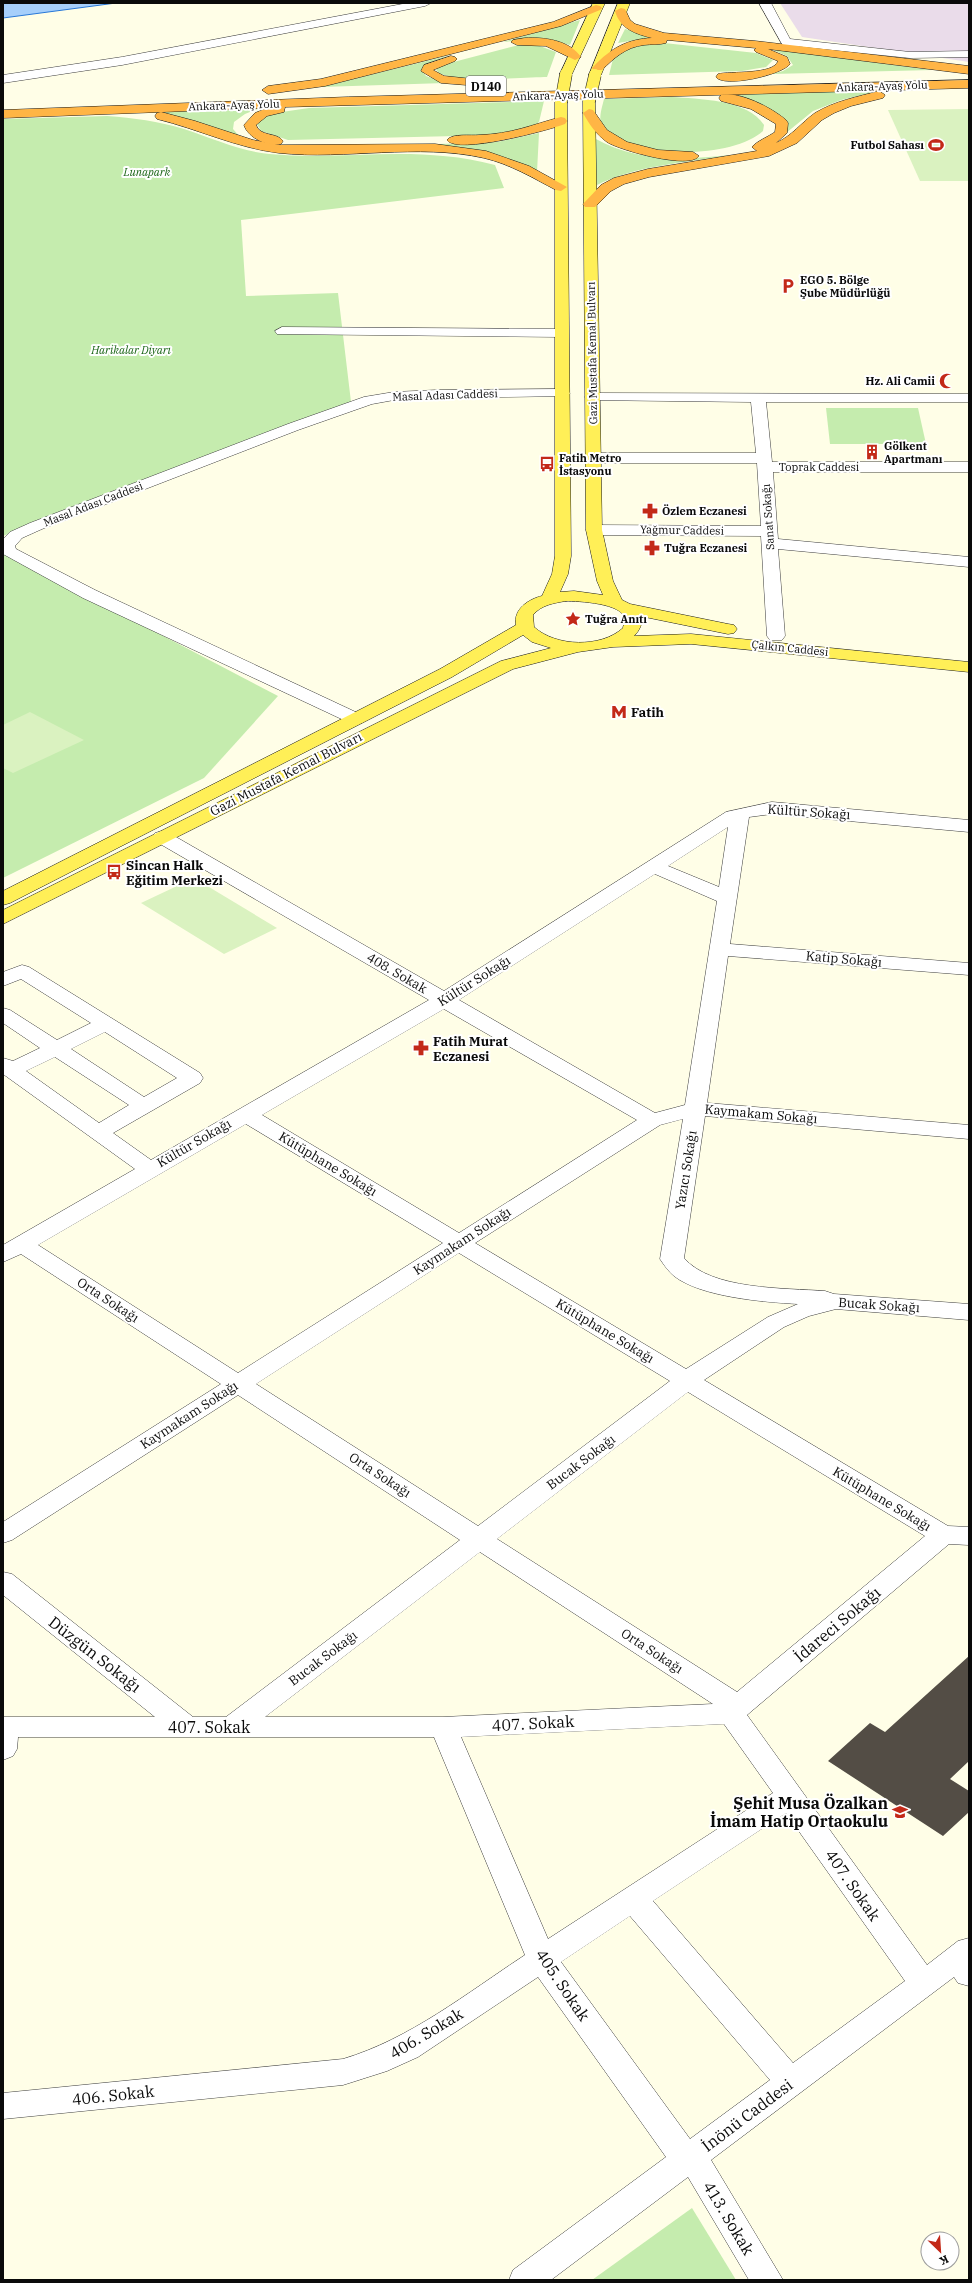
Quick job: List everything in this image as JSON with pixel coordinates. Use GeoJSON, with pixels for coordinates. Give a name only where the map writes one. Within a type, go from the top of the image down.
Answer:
{"type":"FeatureCollection","features":[{"type":"Feature","properties":{"kind":"highway"},"geometry":{"type":"LineString","coordinates":[[258,92],[321,83],[557,24],[598,6]]}},
{"type":"Feature","properties":{"kind":"highway"},"geometry":{"type":"LineString","coordinates":[[623,7],[623,19],[627,24],[639,30],[662,35],[789,46],[906,65],[969,70]]}},
{"type":"Feature","properties":{"kind":"highway"},"geometry":{"type":"LineString","coordinates":[[515,85],[449,81],[441,79],[427,71],[428,67],[439,62],[506,44],[526,41],[559,46],[575,57]]}},
{"type":"Feature","properties":{"kind":"highway"},"geometry":{"type":"LineString","coordinates":[[597,71],[618,48],[629,44],[660,41],[751,48],[764,50],[783,59],[784,64],[773,70],[748,75],[711,78]]}},
{"type":"Feature","properties":{"kind":"highway","name":"Ankara-Ayaş Yolu"},"geometry":{"type":"LineString","coordinates":[[3,102],[515,85],[969,74]]}},
{"type":"Feature","properties":{"kind":"highway"},"geometry":{"type":"LineString","coordinates":[[590,204],[606,188],[619,181],[673,168],[748,157],[782,146],[793,140],[818,118],[847,103],[901,91],[969,84]]}},
{"type":"Feature","properties":{"kind":"highway","name":"Ankara-Ayaş Yolu"},"geometry":{"type":"LineString","coordinates":[[3,114],[348,101],[969,84]]}},
{"type":"Feature","properties":{"kind":"highway"},"geometry":{"type":"LineString","coordinates":[[589,107],[604,134],[619,143],[647,151],[665,154],[709,156],[752,149],[770,142],[781,133],[782,123],[773,115],[757,106],[729,99],[681,92]]}},
{"type":"Feature","properties":{"kind":"highway"},"geometry":{"type":"LineString","coordinates":[[228,95],[243,93]]}},
{"type":"Feature","properties":{"kind":"highway"},"geometry":{"type":"LineString","coordinates":[[348,101],[270,110],[252,120],[250,125],[252,131],[260,136],[277,141],[304,144],[492,139],[535,132],[561,121]]}},
{"type":"Feature","properties":{"kind":"highway"},"geometry":{"type":"LineString","coordinates":[[88,111],[151,114],[181,119],[254,145],[280,149],[307,150],[411,148],[472,152],[509,162],[561,187]]}},
{"type":"Feature","properties":{"kind":"main road"},"geometry":{"type":"LineString","coordinates":[[598,6],[566,74],[561,102],[563,556],[560,574],[549,599],[535,605],[526,612],[522,620],[524,628],[532,635],[543,641],[576,647],[610,642]]}},
{"type":"Feature","properties":{"kind":"main road","name":"Gazi Mustafa Kemal Bulvarı"},"geometry":{"type":"LineString","coordinates":[[610,642],[623,637],[630,630],[633,623],[631,615],[620,606],[605,581],[594,530],[589,107],[597,71],[623,7]]}},
{"type":"Feature","properties":{"kind":"main road","name":"Çalkın Caddesi"},"geometry":{"type":"LineString","coordinates":[[549,599],[584,596],[620,606],[700,624],[776,636],[969,659]]}},
{"type":"Feature","properties":{"kind":"main road","name":"Gazi Mustafa Kemal Bulvarı"},"geometry":{"type":"LineString","coordinates":[[3,899],[446,673],[524,628]]}},
{"type":"Feature","properties":{"kind":"main road","name":"Çalkın Caddesi"},"geometry":{"type":"LineString","coordinates":[[610,642],[691,639],[753,644],[969,667]]}},
{"type":"Feature","properties":{"kind":"main road","name":"Gazi Mustafa Kemal Bulvarı"},"geometry":{"type":"LineString","coordinates":[[3,918],[424,704],[507,665],[576,647]]}},
{"type":"Feature","properties":{"kind":"street"},"geometry":{"type":"LineString","coordinates":[[3,79],[122,60],[425,3]]}},
{"type":"Feature","properties":{"kind":"street"},"geometry":{"type":"LineString","coordinates":[[765,3],[789,46],[910,55],[969,54]]}},
{"type":"Feature","properties":{"kind":"street"},"geometry":{"type":"LineString","coordinates":[[282,331],[562,333]]}},
{"type":"Feature","properties":{"kind":"street","name":"Masal Adası Caddesi"},"geometry":{"type":"LineString","coordinates":[[356,719],[89,594],[10,552],[6,545],[16,536],[36,526],[286,429],[369,400],[394,396],[437,394],[562,393]]}},
{"type":"Feature","properties":{"kind":"street"},"geometry":{"type":"LineString","coordinates":[[592,397],[758,397],[968,403]]}},
{"type":"Feature","properties":{"kind":"street","name":"Sanat Sokağı"},"geometry":{"type":"LineString","coordinates":[[758,397],[765,463],[776,636]]}},
{"type":"Feature","properties":{"kind":"street","name":"Toprak Caddesi"},"geometry":{"type":"LineString","coordinates":[[593,458],[969,467]]}},
{"type":"Feature","properties":{"kind":"street","name":"Yağmur Caddesi"},"geometry":{"type":"LineString","coordinates":[[594,530],[770,537],[969,562]]}},
{"type":"Feature","properties":{"kind":"street","name":"Kültür Sokağı"},"geometry":{"type":"LineString","coordinates":[[12,1250],[149,1169],[444,1000],[653,866],[740,814],[758,809],[778,808],[969,826]]}},
{"type":"Feature","properties":{"kind":"street","name":"Yazıcı Sokağı"},"geometry":{"type":"LineString","coordinates":[[740,814],[672,1259],[676,1266],[691,1278],[715,1286],[836,1301]]}},
{"type":"Feature","properties":{"kind":"street","name":"408. Sokak"},"geometry":{"type":"LineString","coordinates":[[162,837],[652,1120]]}},
{"type":"Feature","properties":{"kind":"street"},"geometry":{"type":"LineString","coordinates":[[653,866],[727,898]]}},
{"type":"Feature","properties":{"kind":"street","name":"Katip Sokağı"},"geometry":{"type":"LineString","coordinates":[[719,949],[969,969]]}},
{"type":"Feature","properties":{"kind":"street"},"geometry":{"type":"LineString","coordinates":[[3,980],[22,971],[192,1078],[98,1132]]}},
{"type":"Feature","properties":{"kind":"street"},"geometry":{"type":"LineString","coordinates":[[3,1014],[144,1106]]}},
{"type":"Feature","properties":{"kind":"street"},"geometry":{"type":"LineString","coordinates":[[7,1067],[56,1048],[106,1024]]}},
{"type":"Feature","properties":{"kind":"street"},"geometry":{"type":"LineString","coordinates":[[7,1067],[149,1169]]}},
{"type":"Feature","properties":{"kind":"street","name":"Kaymakam Sokağı"},"geometry":{"type":"LineString","coordinates":[[3,1534],[652,1120],[695,1109],[969,1132]]}},
{"type":"Feature","properties":{"kind":"street","name":"Kütüphane Sokağı"},"geometry":{"type":"LineString","coordinates":[[245,1114],[943,1535],[969,1536]]}},
{"type":"Feature","properties":{"kind":"street","name":"Orta Sokağı"},"geometry":{"type":"LineString","coordinates":[[12,1250],[238,1384],[479,1539],[735,1710]]}},
{"type":"Feature","properties":{"kind":"street","name":"Bucak Sokağı"},"geometry":{"type":"LineString","coordinates":[[232,1727],[705,1367],[776,1322],[800,1311],[836,1301],[969,1312]]}},
{"type":"Feature","properties":{"kind":"street","name":"İdareci Sokağı"},"geometry":{"type":"LineString","coordinates":[[735,1710],[943,1535]]}},
{"type":"Feature","properties":{"kind":"street","name":"Düzgün Sokağı"},"geometry":{"type":"LineString","coordinates":[[3,1581],[186,1727]]}},
{"type":"Feature","properties":{"kind":"street","name":"407. Sokak"},"geometry":{"type":"LineString","coordinates":[[4,1734],[186,1727],[443,1727],[735,1710],[790,1796],[924,1984]]}},
{"type":"Feature","properties":{"kind":"street","name":"405. Sokak"},"geometry":{"type":"LineString","coordinates":[[443,1727],[542,1959],[689,2158]]}},
{"type":"Feature","properties":{"kind":"street","name":"406. Sokak"},"geometry":{"type":"LineString","coordinates":[[3,2106],[343,2072],[390,2056],[407,2048],[790,1796]]}},
{"type":"Feature","properties":{"kind":"street"},"geometry":{"type":"LineString","coordinates":[[633,1899],[791,2082]]}},
{"type":"Feature","properties":{"kind":"street","name":"İnönü Caddesi"},"geometry":{"type":"LineString","coordinates":[[525,2280],[924,1984],[965,1961]]}},
{"type":"Feature","properties":{"kind":"street","name":"413. Sokak"},"geometry":{"type":"LineString","coordinates":[[689,2158],[767,2280]]}},
{"type":"Feature","properties":{"kind":"shaded area"},"geometry":{"type":"Polygon","coordinates":[[[780,3],[969,3],[969,62],[802,37],[780,3]]]}},
{"type":"Feature","properties":{"kind":"green space"},"geometry":{"type":"Polygon","coordinates":[[[580,20],[570,45],[553,41],[537,40],[503,42],[580,20]]]}},
{"type":"Feature","properties":{"kind":"green space"},"geometry":{"type":"Polygon","coordinates":[[[625,29],[670,39],[636,40],[618,43],[625,29]]]}},
{"type":"Feature","properties":{"kind":"green space"},"geometry":{"type":"Polygon","coordinates":[[[664,43],[756,53],[773,60],[766,67],[742,71],[609,75],[614,55],[619,52],[638,46],[664,43]]]}},
{"type":"Feature","properties":{"kind":"green space"},"geometry":{"type":"Polygon","coordinates":[[[519,45],[537,45],[556,52],[547,77],[471,79],[444,75],[436,69],[442,65],[519,45]]]}},
{"type":"Feature","properties":{"kind":"green space"},"geometry":{"type":"Polygon","coordinates":[[[771,49],[932,70],[772,74],[783,71],[793,65],[787,56],[771,49]]]}},
{"type":"Feature","properties":{"kind":"green space"},"geometry":{"type":"Polygon","coordinates":[[[451,55],[429,63],[422,71],[426,76],[445,83],[321,87],[451,55]]]}},
{"type":"Feature","properties":{"kind":"green space"},"geometry":{"type":"Polygon","coordinates":[[[887,89],[841,100],[813,111],[775,142],[781,123],[727,96],[711,94],[887,89]]]}},
{"type":"Feature","properties":{"kind":"green space"},"geometry":{"type":"Polygon","coordinates":[[[671,97],[708,100],[735,105],[757,116],[764,125],[763,131],[749,140],[729,147],[707,151],[683,152],[636,146],[618,138],[602,125],[600,118],[604,99],[671,97]]]}},
{"type":"Feature","properties":{"kind":"green space"},"geometry":{"type":"Polygon","coordinates":[[[544,101],[539,122],[533,127],[498,135],[288,140],[261,131],[257,124],[268,114],[309,108],[544,101]]]}},
{"type":"Feature","properties":{"kind":"green space"},"geometry":{"type":"Polygon","coordinates":[[[260,108],[245,114],[234,122],[233,129],[240,137],[170,115],[149,112],[260,108]]]}},
{"type":"Feature","properties":{"kind":"green space","name":"Futbol Sahası"},"geometry":{"type":"Polygon","coordinates":[[[969,109],[969,181],[920,181],[888,110],[969,109]]]}},
{"type":"Feature","properties":{"kind":"green space","name":"Harikalar Diyarı"},"geometry":{"type":"Polygon","coordinates":[[[107,116],[165,124],[236,147],[269,154],[326,156],[409,154],[437,155],[466,159],[495,165],[504,188],[241,220],[246,296],[338,293],[351,402],[3,536],[3,119],[107,116]]]}},
{"type":"Feature","properties":{"kind":"green space"},"geometry":{"type":"Polygon","coordinates":[[[539,133],[537,172],[490,153],[410,145],[497,142],[539,133]]]}},
{"type":"Feature","properties":{"kind":"green space"},"geometry":{"type":"Polygon","coordinates":[[[594,138],[610,146],[643,155],[695,158],[730,155],[644,169],[627,173],[595,186],[594,138]]]}},
{"type":"Feature","properties":{"kind":"green space"},"geometry":{"type":"Polygon","coordinates":[[[826,408],[918,408],[926,444],[830,444],[826,408]]]}},
{"type":"Feature","properties":{"kind":"green space"},"geometry":{"type":"Polygon","coordinates":[[[3,552],[278,696],[204,778],[3,878],[3,552]]]}},
{"type":"Feature","properties":{"kind":"green space"},"geometry":{"type":"Polygon","coordinates":[[[30,712],[84,740],[13,773],[3,768],[3,725],[30,712]]]}},
{"type":"Feature","properties":{"kind":"green space"},"geometry":{"type":"Polygon","coordinates":[[[194,878],[277,928],[224,954],[141,903],[194,878]]]}},
{"type":"Feature","properties":{"kind":"green space"},"geometry":{"type":"Polygon","coordinates":[[[692,2208],[736,2280],[592,2280],[692,2208]]]}},
{"type":"Feature","properties":{"kind":"water"},"geometry":{"type":"Polygon","coordinates":[[[3,3],[116,3],[3,18],[3,3]]]}},
{"type":"Feature","properties":{"kind":"building","name":"Şehit Musa Özalkan İmam Hatip Ortaokulu"},"geometry":{"type":"Polygon","coordinates":[[[969,1656],[969,1761],[950,1779],[969,1791],[969,1812],[943,1836],[828,1761],[870,1723],[885,1732],[969,1656]]]}},
{"type":"Feature","properties":{"kind":"place","name":"Futbol Sahası"},"geometry":{"type":"Point","coordinates":[936,145]}},
{"type":"Feature","properties":{"kind":"place","name":"EGO 5. Bölge Şube Müdürlüğü"},"geometry":{"type":"Point","coordinates":[788,286]}},
{"type":"Feature","properties":{"kind":"place","name":"Hz. Ali Camii"},"geometry":{"type":"Point","coordinates":[947,381]}},
{"type":"Feature","properties":{"kind":"place","name":"Gölkent Apartmanı"},"geometry":{"type":"Point","coordinates":[872,452]}},
{"type":"Feature","properties":{"kind":"place","name":"Fatih Metro İstasyonu"},"geometry":{"type":"Point","coordinates":[547,464]}},
{"type":"Feature","properties":{"kind":"place","name":"Özlem Eczanesi"},"geometry":{"type":"Point","coordinates":[650,511]}},
{"type":"Feature","properties":{"kind":"place","name":"Tuğra Eczanesi"},"geometry":{"type":"Point","coordinates":[652,548]}},
{"type":"Feature","properties":{"kind":"place","name":"Tuğra Anıtı"},"geometry":{"type":"Point","coordinates":[573,619]}},
{"type":"Feature","properties":{"kind":"place","name":"Fatih"},"geometry":{"type":"Point","coordinates":[619,712]}},
{"type":"Feature","properties":{"kind":"place","name":"Sincan Halk Eğitim Merkezi"},"geometry":{"type":"Point","coordinates":[114,872]}},
{"type":"Feature","properties":{"kind":"place","name":"Fatih Murat Eczanesi"},"geometry":{"type":"Point","coordinates":[421,1048]}},
{"type":"Feature","properties":{"kind":"place","name":"Şehit Musa Özalkan İmam Hatip Ortaokulu"},"geometry":{"type":"Point","coordinates":[900,1812]}},
{"type":"Feature","properties":{"kind":"park label","name":"Lunapark"},"geometry":{"type":"Point","coordinates":[147,172]}}]}
